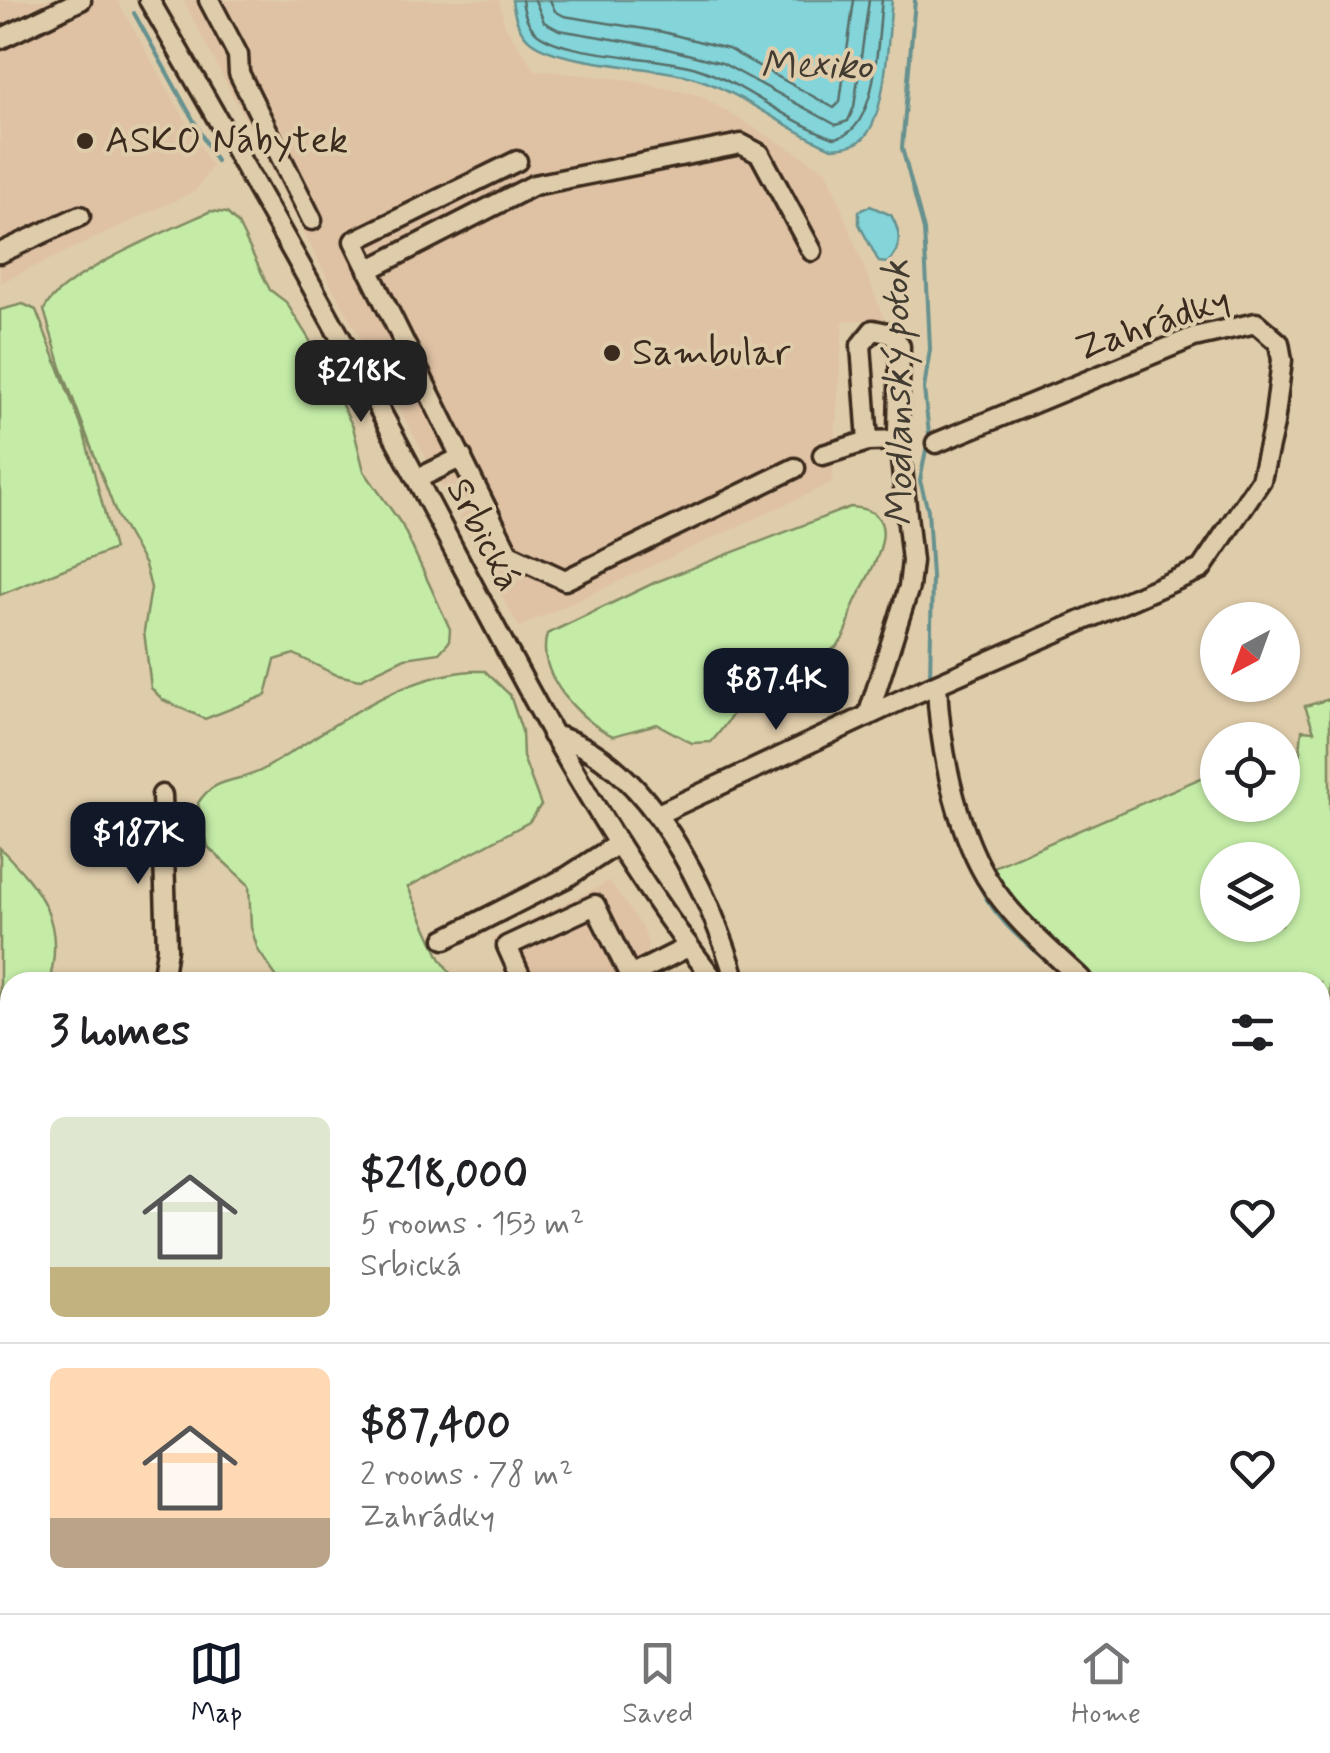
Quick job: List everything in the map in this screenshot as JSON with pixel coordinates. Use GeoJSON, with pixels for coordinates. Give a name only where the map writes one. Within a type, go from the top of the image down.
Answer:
{"type":"FeatureCollection","features":[{"type":"Feature","properties":{"kind":"street"},"geometry":{"type":"LineString","coordinates":[[0,39],[81,0]]}},
{"type":"Feature","properties":{"kind":"street","name":"Srbická"},"geometry":{"type":"LineString","coordinates":[[148,0],[252,176],[552,735],[616,846],[708,972]]}},
{"type":"Feature","properties":{"kind":"street"},"geometry":{"type":"LineString","coordinates":[[209,0],[312,220]]}},
{"type":"Feature","properties":{"kind":"street"},"geometry":{"type":"LineString","coordinates":[[368,270],[534,185],[741,144],[760,154],[812,251]]}},
{"type":"Feature","properties":{"kind":"street"},"geometry":{"type":"LineString","coordinates":[[517,161],[354,241],[509,554],[565,580],[795,468]]}},
{"type":"Feature","properties":{"kind":"street"},"geometry":{"type":"LineString","coordinates":[[252,176],[282,162]]}},
{"type":"Feature","properties":{"kind":"street"},"geometry":{"type":"LineString","coordinates":[[0,253],[80,216]]}},
{"type":"Feature","properties":{"kind":"street","name":"Zahrádky"},"geometry":{"type":"LineString","coordinates":[[658,814],[914,694],[1200,569],[1238,521],[1261,480],[1276,408],[1282,360],[1280,343],[1256,323],[1194,337],[936,444]]}},
{"type":"Feature","properties":{"kind":"street"},"geometry":{"type":"LineString","coordinates":[[868,441],[861,345],[873,330],[892,334],[900,346],[899,440],[912,561],[909,587],[868,716]]}},
{"type":"Feature","properties":{"kind":"street"},"geometry":{"type":"LineString","coordinates":[[824,455],[868,441],[899,440]]}},
{"type":"Feature","properties":{"kind":"street"},"geometry":{"type":"LineString","coordinates":[[417,479],[462,457]]}},
{"type":"Feature","properties":{"kind":"street"},"geometry":{"type":"LineString","coordinates":[[938,684],[940,744],[986,877],[1025,926],[1074,972]]}},
{"type":"Feature","properties":{"kind":"street"},"geometry":{"type":"LineString","coordinates":[[552,735],[571,740],[597,757],[658,814],[700,892],[732,972]]}},
{"type":"Feature","properties":{"kind":"street"},"geometry":{"type":"LineString","coordinates":[[162,796],[167,949],[164,972]]}},
{"type":"Feature","properties":{"kind":"street"},"geometry":{"type":"LineString","coordinates":[[445,938],[567,876],[616,846]]}},
{"type":"Feature","properties":{"kind":"street"},"geometry":{"type":"LineString","coordinates":[[519,972],[507,946],[595,905],[628,972]]}},
{"type":"Feature","properties":{"kind":"street"},"geometry":{"type":"LineString","coordinates":[[638,972],[688,947]]}},
{"type":"Feature","properties":{"kind":"shaded area"},"geometry":{"type":"Polygon","coordinates":[[[0,0],[117,0],[212,167],[195,191],[0,283],[0,0]]]}},
{"type":"Feature","properties":{"kind":"shaded area"},"geometry":{"type":"Polygon","coordinates":[[[183,0],[499,0],[505,26],[535,70],[620,79],[699,95],[827,171],[884,319],[843,321],[832,483],[519,627],[331,285],[183,0]]]}},
{"type":"Feature","properties":{"kind":"shaded area"},"geometry":{"type":"Polygon","coordinates":[[[610,881],[644,930],[649,972],[507,972],[492,939],[610,881]]]}},
{"type":"Feature","properties":{"kind":"green space"},"geometry":{"type":"Polygon","coordinates":[[[211,211],[227,213],[238,224],[270,290],[286,302],[309,339],[353,427],[364,471],[402,525],[450,629],[449,642],[439,653],[405,658],[359,680],[334,674],[294,654],[275,660],[266,695],[205,719],[163,700],[151,688],[144,631],[151,588],[145,565],[117,516],[61,367],[44,310],[54,296],[94,268],[211,211]]]}},
{"type":"Feature","properties":{"kind":"green space"},"geometry":{"type":"Polygon","coordinates":[[[23,304],[36,310],[83,430],[114,549],[0,595],[0,310],[23,304]]]}},
{"type":"Feature","properties":{"kind":"green space"},"geometry":{"type":"Polygon","coordinates":[[[850,507],[869,511],[879,519],[883,531],[876,560],[842,640],[824,653],[787,658],[770,668],[711,742],[692,743],[657,724],[613,736],[575,708],[554,680],[545,649],[547,634],[656,582],[850,507]]]}},
{"type":"Feature","properties":{"kind":"green space"},"geometry":{"type":"Polygon","coordinates":[[[485,671],[510,695],[522,731],[523,757],[541,805],[529,822],[408,887],[449,972],[273,972],[258,950],[251,927],[249,885],[208,847],[198,803],[220,784],[264,769],[389,694],[443,675],[485,671]]]}},
{"type":"Feature","properties":{"kind":"green space"},"geometry":{"type":"Polygon","coordinates":[[[1330,699],[1330,972],[1073,972],[982,872],[1200,778],[1200,822],[1300,822],[1302,730],[1314,731],[1305,706],[1330,699]]]}},
{"type":"Feature","properties":{"kind":"green space"},"geometry":{"type":"Polygon","coordinates":[[[0,848],[38,892],[52,924],[54,941],[51,972],[0,972],[0,848]]]}},
{"type":"Feature","properties":{"kind":"water","name":"Mexiko"},"geometry":{"type":"Polygon","coordinates":[[[512,0],[892,0],[886,70],[874,122],[860,141],[832,148],[707,82],[582,60],[543,49],[522,32],[512,0]]]}},
{"type":"Feature","properties":{"kind":"water"},"geometry":{"type":"Polygon","coordinates":[[[870,206],[891,215],[897,228],[898,246],[887,263],[879,262],[859,224],[859,211],[870,206]]]}},
{"type":"Feature","properties":{"kind":"waterway","name":"Modlanský potok"},"geometry":{"type":"LineString","coordinates":[[915,0],[902,148],[924,230],[928,305],[930,349],[924,389],[929,434],[920,481],[928,510],[932,577],[930,679]]}},
{"type":"Feature","properties":{"kind":"waterway"},"geometry":{"type":"LineString","coordinates":[[134,13],[216,161]]}},
{"type":"Feature","properties":{"kind":"waterway","name":"Modlanský potok"},"geometry":{"type":"LineString","coordinates":[[931,723],[936,753]]}},
{"type":"Feature","properties":{"kind":"waterway","name":"Modlanský potok"},"geometry":{"type":"LineString","coordinates":[[974,872],[1002,920],[1060,972]]}},
{"type":"Feature","properties":{"kind":"place","name":"ASKO Nábytek"},"geometry":{"type":"Point","coordinates":[85,141]}},
{"type":"Feature","properties":{"kind":"place","name":"Sambular"},"geometry":{"type":"Point","coordinates":[612,353]}}]}
